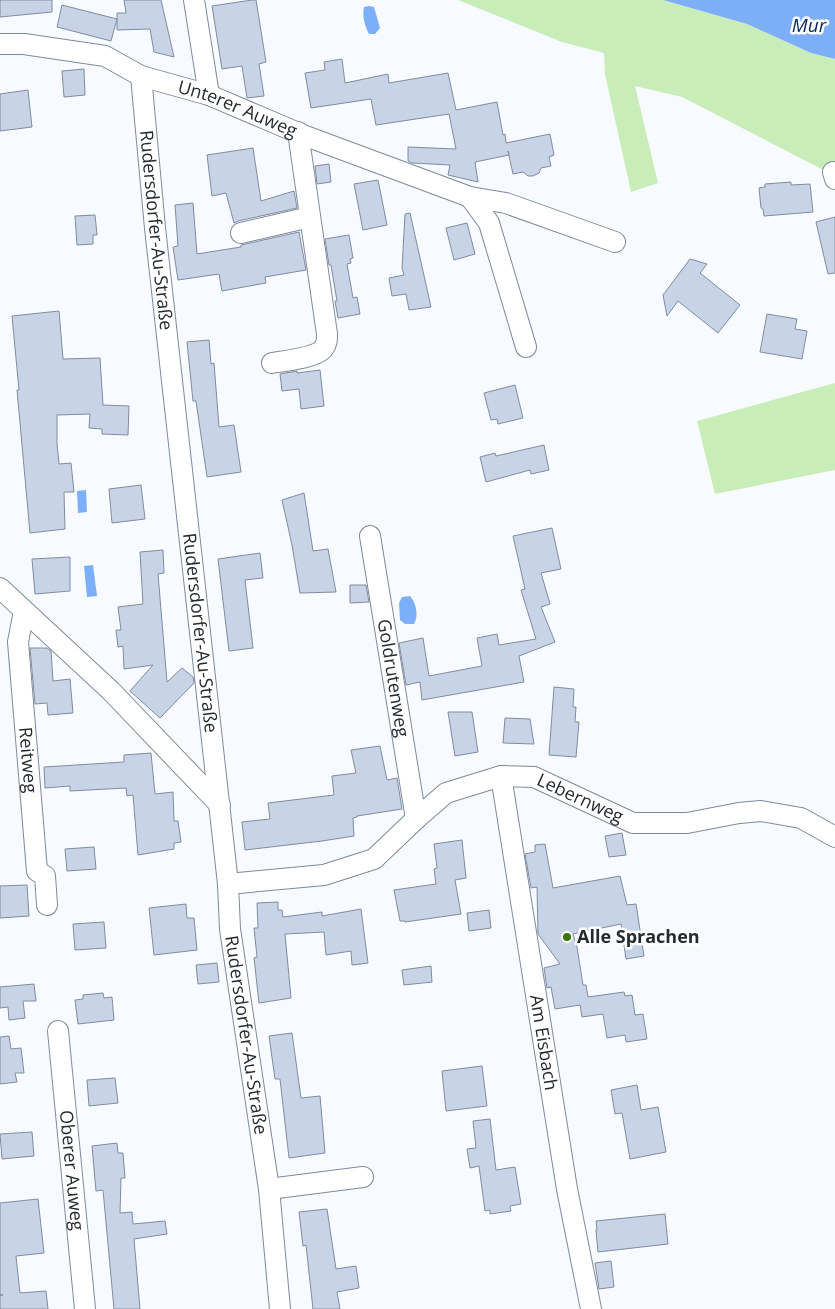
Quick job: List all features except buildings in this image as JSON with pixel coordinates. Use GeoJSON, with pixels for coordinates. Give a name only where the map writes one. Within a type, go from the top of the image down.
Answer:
{"type":"FeatureCollection","features":[{"type":"Feature","properties":{"kind":"street"},"geometry":{"type":"LineString","coordinates":[[194,0],[210,95]]}},
{"type":"Feature","properties":{"kind":"street","name":"Unterer Auweg"},"geometry":{"type":"LineString","coordinates":[[0,44],[24,44],[105,56],[141,76],[210,95],[298,132],[470,197],[506,203],[615,242]]}},
{"type":"Feature","properties":{"kind":"street","name":"Rudersdorfer-Au-Straße"},"geometry":{"type":"LineString","coordinates":[[141,76],[157,248],[220,805],[228,884],[230,929],[269,1189],[280,1309]]}},
{"type":"Feature","properties":{"kind":"street"},"geometry":{"type":"LineString","coordinates":[[272,363],[322,351],[327,343],[298,132]]}},
{"type":"Feature","properties":{"kind":"street"},"geometry":{"type":"LineString","coordinates":[[470,197],[489,223],[526,347]]}},
{"type":"Feature","properties":{"kind":"street"},"geometry":{"type":"LineString","coordinates":[[241,233],[310,217]]}},
{"type":"Feature","properties":{"kind":"street","name":"Goldrutenweg"},"geometry":{"type":"LineString","coordinates":[[370,536],[416,819]]}},
{"type":"Feature","properties":{"kind":"street"},"geometry":{"type":"LineString","coordinates":[[0,588],[111,692],[220,805]]}},
{"type":"Feature","properties":{"kind":"street","name":"Reitweg"},"geometry":{"type":"LineString","coordinates":[[24,611],[18,642],[37,871],[45,876],[47,905]]}},
{"type":"Feature","properties":{"kind":"street","name":"Lebernweg"},"geometry":{"type":"LineString","coordinates":[[228,884],[324,876],[374,859],[446,793],[502,776],[534,777],[633,822],[687,822],[761,811],[802,818],[835,837]]}},
{"type":"Feature","properties":{"kind":"street","name":"Am Eisbach"},"geometry":{"type":"LineString","coordinates":[[502,776],[567,1189],[591,1309]]}},
{"type":"Feature","properties":{"kind":"street","name":"Oberer Auweg"},"geometry":{"type":"LineString","coordinates":[[58,1031],[85,1309]]}},
{"type":"Feature","properties":{"kind":"street"},"geometry":{"type":"LineString","coordinates":[[269,1189],[363,1177]]}},
{"type":"Feature","properties":{"kind":"green space"},"geometry":{"type":"Polygon","coordinates":[[[458,0],[663,0],[747,24],[811,53],[835,59],[835,176],[682,97],[635,86],[658,183],[631,192],[605,74],[604,53],[562,42],[458,0]]]}},
{"type":"Feature","properties":{"kind":"green space"},"geometry":{"type":"Polygon","coordinates":[[[835,383],[835,470],[715,494],[697,421],[835,383]]]}},
{"type":"Feature","properties":{"kind":"water","name":"Mur"},"geometry":{"type":"Polygon","coordinates":[[[663,0],[835,0],[835,59],[811,53],[747,24],[663,0]]]}},
{"type":"Feature","properties":{"kind":"water"},"geometry":{"type":"Polygon","coordinates":[[[364,7],[374,7],[380,28],[375,34],[369,34],[364,21],[364,7]]]}},
{"type":"Feature","properties":{"kind":"water"},"geometry":{"type":"Polygon","coordinates":[[[86,490],[87,512],[78,513],[77,491],[86,490]]]}},
{"type":"Feature","properties":{"kind":"water"},"geometry":{"type":"Polygon","coordinates":[[[93,565],[97,596],[87,597],[84,566],[93,565]]]}},
{"type":"Feature","properties":{"kind":"water"},"geometry":{"type":"Polygon","coordinates":[[[410,596],[417,613],[414,624],[405,624],[400,620],[399,603],[402,597],[410,596]]]}},
{"type":"Feature","properties":{"kind":"place","name":"Alle Sprachen"},"geometry":{"type":"Point","coordinates":[567,937]}}]}
